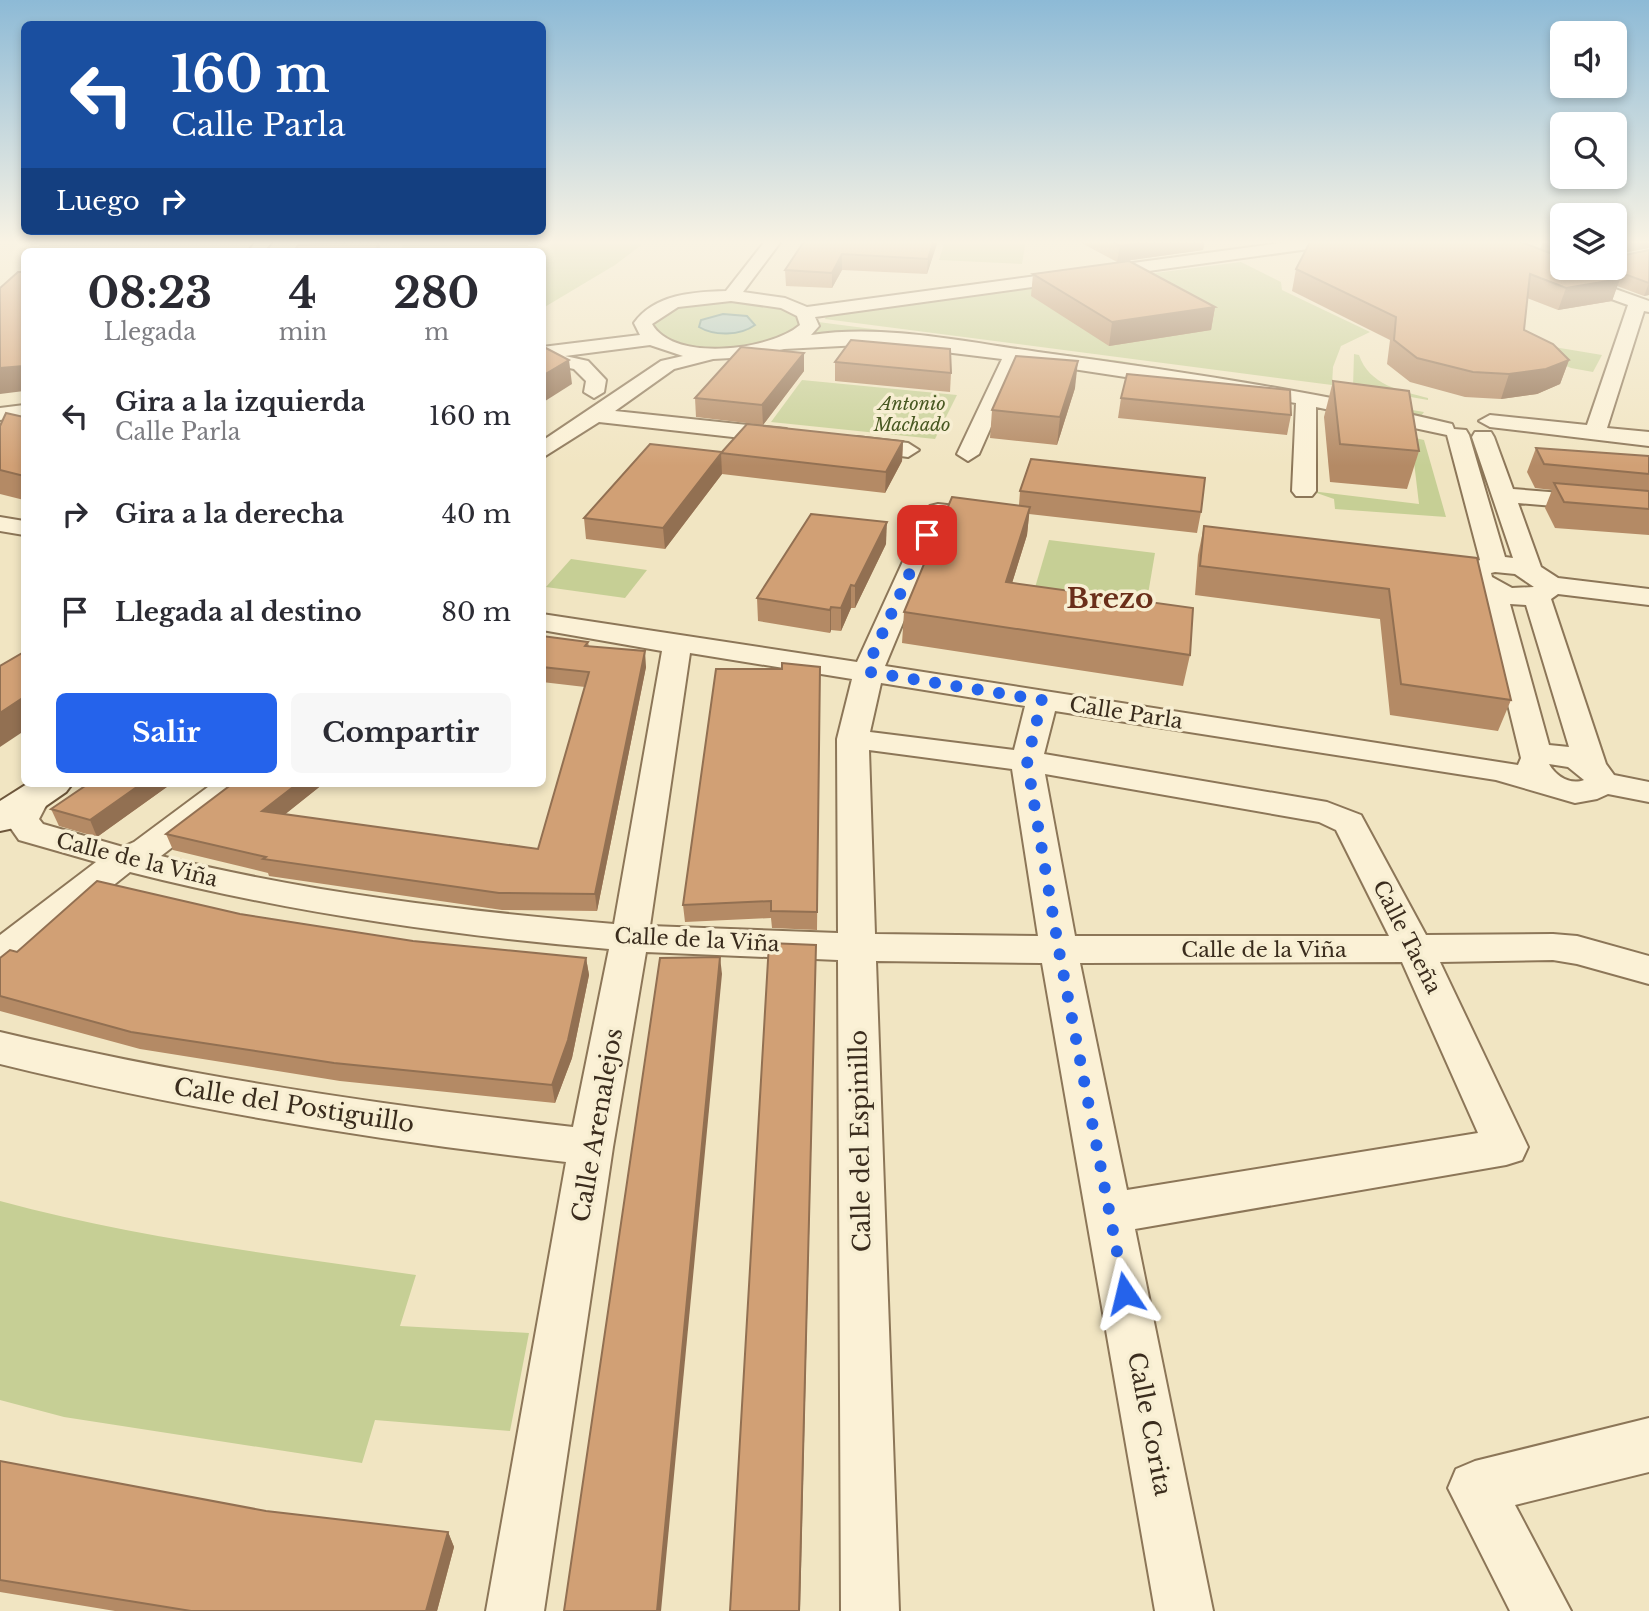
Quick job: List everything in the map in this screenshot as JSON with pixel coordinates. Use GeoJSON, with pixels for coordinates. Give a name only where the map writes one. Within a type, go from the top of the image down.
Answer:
{"type":"FeatureCollection","features":[{"type":"Feature","properties":{"kind":"street"},"geometry":{"type":"LineString","coordinates":[[649,315],[643,323],[651,338]]}},
{"type":"Feature","properties":{"kind":"street"},"geometry":{"type":"LineString","coordinates":[[807,316],[813,315]]}},
{"type":"Feature","properties":{"kind":"street"},"geometry":{"type":"LineString","coordinates":[[1595,433],[1640,315]]}},
{"type":"Feature","properties":{"kind":"street"},"geometry":{"type":"LineString","coordinates":[[785,344],[806,332],[810,326],[807,316]]}},
{"type":"Feature","properties":{"kind":"street"},"geometry":{"type":"LineString","coordinates":[[807,316],[1139,362],[1469,425]]}},
{"type":"Feature","properties":{"kind":"street"},"geometry":{"type":"LineString","coordinates":[[546,354],[651,338]]}},
{"type":"Feature","properties":{"kind":"street"},"geometry":{"type":"LineString","coordinates":[[546,425],[641,360],[651,338]]}},
{"type":"Feature","properties":{"kind":"street"},"geometry":{"type":"LineString","coordinates":[[546,343],[651,338],[682,350],[729,354]]}},
{"type":"Feature","properties":{"kind":"street"},"geometry":{"type":"LineString","coordinates":[[546,448],[668,365],[812,339],[851,338],[1013,355],[1469,425],[1649,439]]}},
{"type":"Feature","properties":{"kind":"street"},"geometry":{"type":"LineString","coordinates":[[968,454],[1013,355]]}},
{"type":"Feature","properties":{"kind":"street"},"geometry":{"type":"LineString","coordinates":[[546,356],[581,365],[596,380],[594,392]]}},
{"type":"Feature","properties":{"kind":"street"},"geometry":{"type":"LineString","coordinates":[[1304,491],[1306,399]]}},
{"type":"Feature","properties":{"kind":"street"},"geometry":{"type":"LineString","coordinates":[[0,403],[21,401]]}},
{"type":"Feature","properties":{"kind":"street"},"geometry":{"type":"LineString","coordinates":[[0,414],[21,411]]}},
{"type":"Feature","properties":{"kind":"street"},"geometry":{"type":"LineString","coordinates":[[594,415],[811,439]]}},
{"type":"Feature","properties":{"kind":"street"},"geometry":{"type":"LineString","coordinates":[[1469,425],[1503,495],[1538,583],[1596,774],[1597,789],[1572,792],[1540,769],[1493,577],[1469,425]]}},
{"type":"Feature","properties":{"kind":"street"},"geometry":{"type":"LineString","coordinates":[[839,442],[908,450]]}},
{"type":"Feature","properties":{"kind":"street"},"geometry":{"type":"LineString","coordinates":[[1503,495],[1649,506]]}},
{"type":"Feature","properties":{"kind":"street","name":"Calle del Espinillo"},"geometry":{"type":"LineString","coordinates":[[870,1611],[853,739],[871,663],[938,512],[991,517]]}},
{"type":"Feature","properties":{"kind":"street"},"geometry":{"type":"LineString","coordinates":[[0,524],[21,528]]}},
{"type":"Feature","properties":{"kind":"street"},"geometry":{"type":"LineString","coordinates":[[1493,577],[1515,596],[1538,583],[1649,597]]}},
{"type":"Feature","properties":{"kind":"street","name":"Calle Parla"},"geometry":{"type":"LineString","coordinates":[[546,605],[871,663],[1540,769]]}},
{"type":"Feature","properties":{"kind":"street","name":"Calle Parla"},"geometry":{"type":"LineString","coordinates":[[546,623],[670,641],[871,663],[1042,700],[1496,770],[1540,769]]}},
{"type":"Feature","properties":{"kind":"street","name":"Calle Arenalejos"},"geometry":{"type":"LineString","coordinates":[[516,1611],[591,1147],[630,938],[675,669],[676,651],[670,641]]}},
{"type":"Feature","properties":{"kind":"street","name":"Calle Corita"},"geometry":{"type":"LineString","coordinates":[[1042,700],[1027,761],[1059,951],[1111,1213],[1184,1611]]}},
{"type":"Feature","properties":{"kind":"street","name":"Calle Taeña"},"geometry":{"type":"LineString","coordinates":[[853,739],[1027,761],[1327,813],[1349,823],[1415,949],[1506,1147],[1111,1213]]}},
{"type":"Feature","properties":{"kind":"street"},"geometry":{"type":"LineString","coordinates":[[1596,774],[1649,792]]}},
{"type":"Feature","properties":{"kind":"street"},"geometry":{"type":"LineString","coordinates":[[0,819],[26,787]]}},
{"type":"Feature","properties":{"kind":"street","name":"Calle de la Viña"},"geometry":{"type":"LineString","coordinates":[[28,787],[22,820],[31,832],[122,860],[191,876],[365,907],[630,938],[1059,951],[1553,947],[1577,950],[1649,970]]}},
{"type":"Feature","properties":{"kind":"street"},"geometry":{"type":"LineString","coordinates":[[0,955],[122,860],[146,850],[229,787]]}},
{"type":"Feature","properties":{"kind":"street","name":"Calle del Postiguillo"},"geometry":{"type":"LineString","coordinates":[[0,1048],[70,1066],[275,1106],[591,1147]]}},
{"type":"Feature","properties":{"kind":"street"},"geometry":{"type":"LineString","coordinates":[[1542,1611],[1475,1488],[1649,1445]]}},
{"type":"Feature","properties":{"kind":"green space"},"geometry":{"type":"Polygon","coordinates":[[[661,315],[719,315],[701,320],[699,327],[720,333],[746,330],[747,316],[737,315],[797,315],[802,324],[793,334],[778,341],[761,346],[722,350],[686,347],[670,342],[652,327],[655,318],[661,315]]]}},
{"type":"Feature","properties":{"kind":"green space"},"geometry":{"type":"Polygon","coordinates":[[[826,315],[1335,315],[1370,332],[1341,346],[1333,367],[1332,385],[825,319],[826,315]]]}},
{"type":"Feature","properties":{"kind":"green space"},"geometry":{"type":"Polygon","coordinates":[[[818,322],[1121,361],[1424,412],[1419,419],[1205,381],[811,337],[818,322]]]}},
{"type":"Feature","properties":{"kind":"green space"},"geometry":{"type":"Polygon","coordinates":[[[1506,339],[1602,355],[1593,372],[1571,368],[1506,339]]]}},
{"type":"Feature","properties":{"kind":"green space"},"geometry":{"type":"Polygon","coordinates":[[[1354,354],[1359,355],[1370,373],[1378,380],[1428,400],[1353,387],[1354,354]]]}},
{"type":"Feature","properties":{"kind":"green space","name":"Antonio Machado"},"geometry":{"type":"Polygon","coordinates":[[[802,380],[957,395],[935,439],[771,422],[802,380]]]}},
{"type":"Feature","properties":{"kind":"green space"},"geometry":{"type":"Polygon","coordinates":[[[1411,437],[1424,440],[1446,517],[1335,509],[1334,499],[1311,491],[1419,504],[1411,437]]]}},
{"type":"Feature","properties":{"kind":"green space"},"geometry":{"type":"Polygon","coordinates":[[[1049,540],[1155,553],[1146,606],[1034,591],[1049,540]]]}},
{"type":"Feature","properties":{"kind":"green space"},"geometry":{"type":"Polygon","coordinates":[[[571,559],[647,570],[625,598],[546,587],[571,559]]]}},
{"type":"Feature","properties":{"kind":"green space"},"geometry":{"type":"Polygon","coordinates":[[[0,1201],[155,1235],[416,1275],[400,1326],[529,1333],[510,1431],[375,1420],[362,1463],[64,1417],[0,1400],[0,1201]]]}},
{"type":"Feature","properties":{"kind":"water"},"geometry":{"type":"Polygon","coordinates":[[[719,315],[747,316],[755,325],[727,334],[699,327],[701,320],[719,315]]]}},
{"type":"Feature","properties":{"kind":"building"},"geometry":{"type":"Polygon","coordinates":[[[0,315],[21,315],[21,366],[0,368],[0,315]]]}},
{"type":"Feature","properties":{"kind":"building"},"geometry":{"type":"Polygon","coordinates":[[[1101,315],[1159,315],[1112,322],[1101,315]]]}},
{"type":"Feature","properties":{"kind":"building"},"geometry":{"type":"Polygon","coordinates":[[[1392,315],[1526,315],[1524,330],[1553,344],[1569,360],[1546,369],[1509,374],[1473,372],[1417,358],[1394,340],[1396,317],[1392,315]]]}},
{"type":"Feature","properties":{"kind":"building"},"geometry":{"type":"Polygon","coordinates":[[[851,340],[950,349],[951,373],[835,362],[851,340]]]}},
{"type":"Feature","properties":{"kind":"building"},"geometry":{"type":"Polygon","coordinates":[[[741,347],[804,353],[762,405],[695,398],[741,347]]]}},
{"type":"Feature","properties":{"kind":"building"},"geometry":{"type":"Polygon","coordinates":[[[546,348],[569,360],[546,374],[546,348]]]}},
{"type":"Feature","properties":{"kind":"building"},"geometry":{"type":"Polygon","coordinates":[[[1016,356],[1078,361],[1060,417],[992,410],[1016,356]]]}},
{"type":"Feature","properties":{"kind":"building"},"geometry":{"type":"Polygon","coordinates":[[[1127,374],[1290,390],[1291,415],[1121,398],[1127,374]]]}},
{"type":"Feature","properties":{"kind":"building"},"geometry":{"type":"Polygon","coordinates":[[[1333,381],[1409,391],[1419,451],[1340,444],[1333,381]]]}},
{"type":"Feature","properties":{"kind":"building"},"geometry":{"type":"Polygon","coordinates":[[[6,413],[21,416],[21,475],[0,470],[0,426],[6,413]]]}},
{"type":"Feature","properties":{"kind":"building"},"geometry":{"type":"Polygon","coordinates":[[[747,424],[903,441],[886,472],[721,453],[747,424]]]}},
{"type":"Feature","properties":{"kind":"building"},"geometry":{"type":"Polygon","coordinates":[[[650,444],[722,452],[663,528],[584,518],[650,444]]]}},
{"type":"Feature","properties":{"kind":"building"},"geometry":{"type":"Polygon","coordinates":[[[1536,448],[1649,456],[1649,474],[1544,464],[1536,448]]]}},
{"type":"Feature","properties":{"kind":"building"},"geometry":{"type":"Polygon","coordinates":[[[1031,459],[1205,478],[1201,512],[1020,491],[1031,459]]]}},
{"type":"Feature","properties":{"kind":"building"},"geometry":{"type":"Polygon","coordinates":[[[1554,483],[1649,491],[1649,509],[1564,502],[1554,483]]]}},
{"type":"Feature","properties":{"kind":"building"},"geometry":{"type":"Polygon","coordinates":[[[952,497],[1030,507],[1006,582],[1193,608],[1190,655],[904,612],[952,497]]]}},
{"type":"Feature","properties":{"kind":"building"},"geometry":{"type":"Polygon","coordinates":[[[811,514],[887,522],[841,608],[831,607],[830,610],[757,598],[811,514]]]}},
{"type":"Feature","properties":{"kind":"building"},"geometry":{"type":"Polygon","coordinates":[[[1204,526],[1477,558],[1511,700],[1401,684],[1389,589],[1200,566],[1204,526]]]}},
{"type":"Feature","properties":{"kind":"building"},"geometry":{"type":"Polygon","coordinates":[[[546,637],[588,642],[585,646],[645,651],[595,894],[499,893],[263,859],[266,857],[166,834],[228,787],[293,787],[262,811],[538,849],[589,672],[546,667],[546,637]]]}},
{"type":"Feature","properties":{"kind":"building"},"geometry":{"type":"Polygon","coordinates":[[[21,654],[21,699],[0,713],[0,666],[21,654]]]}},
{"type":"Feature","properties":{"kind":"building"},"geometry":{"type":"Polygon","coordinates":[[[782,663],[820,667],[817,912],[771,911],[771,901],[683,905],[716,669],[782,669],[782,663]]]}},
{"type":"Feature","properties":{"kind":"building"},"geometry":{"type":"Polygon","coordinates":[[[84,787],[137,787],[90,820],[51,809],[84,787]]]}},
{"type":"Feature","properties":{"kind":"building"},"geometry":{"type":"Polygon","coordinates":[[[97,881],[240,914],[413,941],[586,958],[568,1040],[552,1085],[334,1063],[131,1032],[0,996],[0,958],[10,950],[17,952],[97,881]]]}},
{"type":"Feature","properties":{"kind":"building"},"geometry":{"type":"Polygon","coordinates":[[[769,943],[816,945],[799,1611],[730,1611],[769,943]]]}},
{"type":"Feature","properties":{"kind":"building"},"geometry":{"type":"Polygon","coordinates":[[[720,957],[657,1611],[564,1611],[660,958],[720,957]]]}},
{"type":"Feature","properties":{"kind":"building"},"geometry":{"type":"Polygon","coordinates":[[[0,1461],[266,1511],[448,1532],[426,1611],[191,1611],[0,1580],[0,1461]]]}},
{"type":"Feature","properties":{"kind":"district","name":"Brezo"},"geometry":{"type":"Point","coordinates":[1110,598]}},
{"type":"Feature","properties":{"kind":"route"},"geometry":{"type":"LineString","coordinates":[[927,535],[873,654],[869,672],[1042,700],[1027,761],[1059,951],[1125,1293]]}}]}
